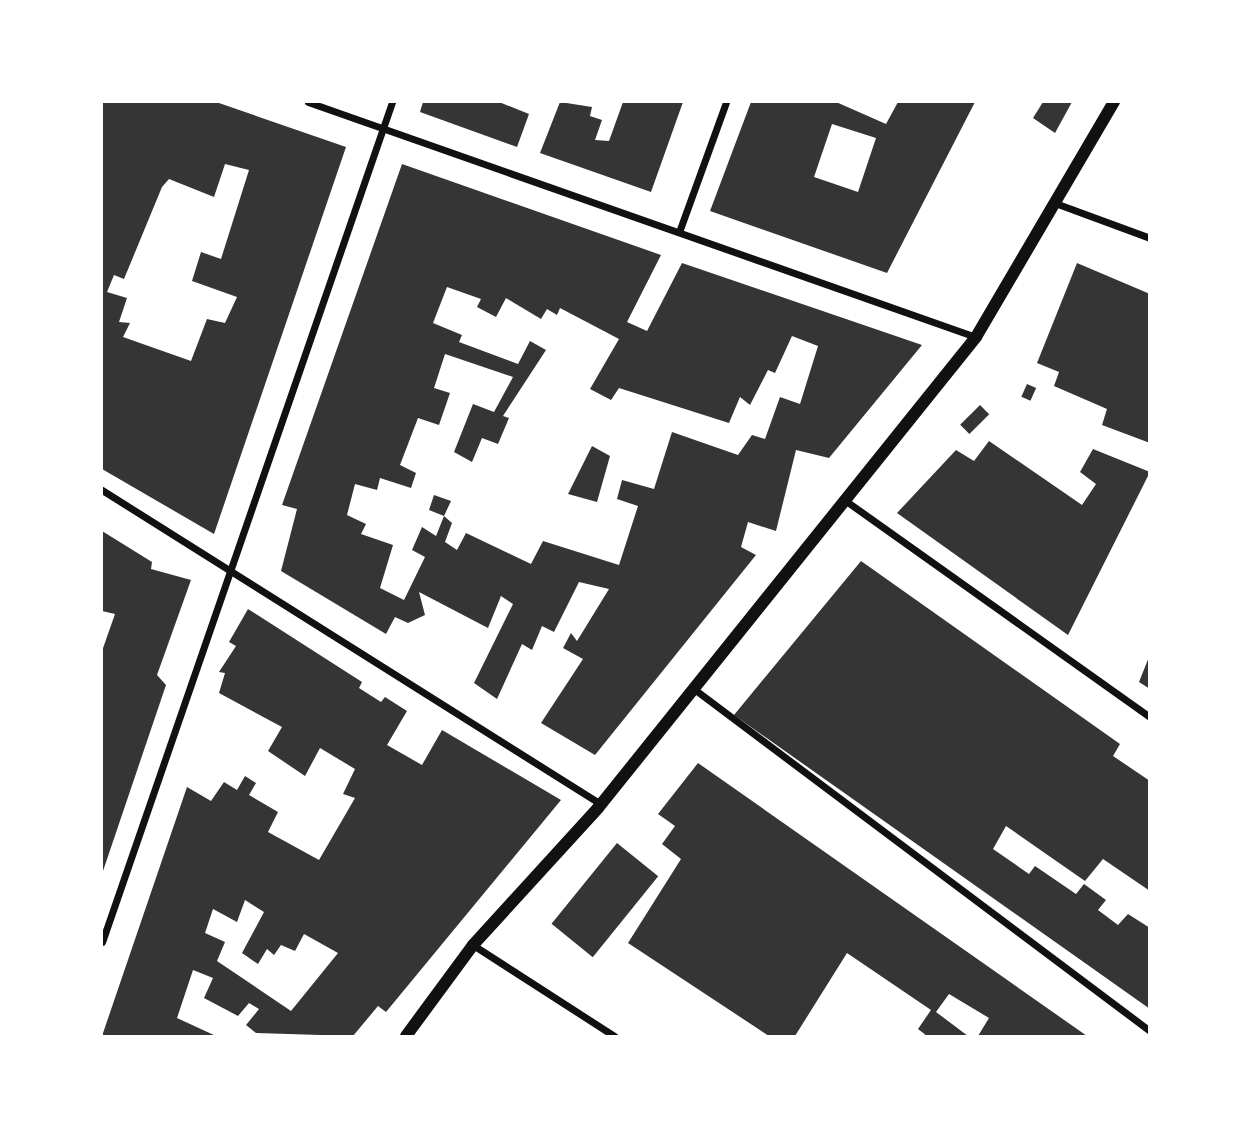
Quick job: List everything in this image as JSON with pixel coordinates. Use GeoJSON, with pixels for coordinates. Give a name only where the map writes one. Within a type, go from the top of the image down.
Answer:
{"type":"FeatureCollection","features":[{"type":"Feature","properties":{"kind":"street"},"geometry":{"type":"LineString","coordinates":[[307,102],[976,337]]}},
{"type":"Feature","properties":{"kind":"street"},"geometry":{"type":"LineString","coordinates":[[102,942],[392,102]]}},
{"type":"Feature","properties":{"kind":"street"},"geometry":{"type":"LineString","coordinates":[[679,233],[726,102]]}},
{"type":"Feature","properties":{"kind":"street"},"geometry":{"type":"LineString","coordinates":[[406,1037],[473,945],[599,803],[694,689],[976,337],[1114,102]]}},
{"type":"Feature","properties":{"kind":"street"},"geometry":{"type":"LineString","coordinates":[[1055,202],[1150,238]]}},
{"type":"Feature","properties":{"kind":"street"},"geometry":{"type":"LineString","coordinates":[[102,490],[599,803]]}},
{"type":"Feature","properties":{"kind":"street"},"geometry":{"type":"LineString","coordinates":[[846,501],[1150,717]]}},
{"type":"Feature","properties":{"kind":"street"},"geometry":{"type":"LineString","coordinates":[[694,689],[1150,1031]]}},
{"type":"Feature","properties":{"kind":"street"},"geometry":{"type":"LineString","coordinates":[[473,945],[614,1037]]}},
{"type":"Feature","properties":{"kind":"building"},"geometry":{"type":"Polygon","coordinates":[[[102,102],[216,102],[346,147],[214,534],[102,469],[102,102]],[[225,164],[214,197],[169,179],[162,187],[124,279],[114,275],[107,292],[127,298],[119,322],[130,323],[123,337],[191,361],[207,319],[225,323],[237,297],[192,281],[201,252],[221,259],[249,170],[225,164]]]}},
{"type":"Feature","properties":{"kind":"building"},"geometry":{"type":"Polygon","coordinates":[[[423,102],[499,102],[529,114],[517,147],[420,112],[423,102]]]}},
{"type":"Feature","properties":{"kind":"building"},"geometry":{"type":"Polygon","coordinates":[[[560,102],[592,107],[590,116],[602,120],[595,140],[609,141],[623,102],[683,102],[651,192],[540,153],[560,102]]]}},
{"type":"Feature","properties":{"kind":"building"},"geometry":{"type":"Polygon","coordinates":[[[751,102],[836,102],[886,124],[898,102],[975,102],[887,273],[710,211],[751,102]],[[832,124],[814,177],[858,192],[876,138],[832,124]]]}},
{"type":"Feature","properties":{"kind":"building"},"geometry":{"type":"Polygon","coordinates":[[[1043,102],[1072,102],[1055,133],[1033,118],[1043,102]]]}},
{"type":"Feature","properties":{"kind":"building"},"geometry":{"type":"Polygon","coordinates":[[[402,164],[661,255],[627,322],[647,331],[682,263],[922,345],[829,458],[796,450],[776,531],[748,522],[741,547],[756,555],[595,755],[541,723],[583,659],[563,648],[571,633],[577,641],[609,589],[579,582],[554,632],[542,626],[532,650],[522,644],[497,699],[474,683],[513,604],[501,596],[488,628],[419,592],[425,615],[408,623],[395,617],[386,634],[281,571],[297,509],[282,505],[402,164]],[[447,287],[433,323],[462,335],[459,342],[518,364],[530,341],[546,350],[503,416],[509,418],[498,444],[482,438],[472,462],[454,452],[473,404],[494,412],[513,377],[445,354],[434,388],[450,393],[439,425],[418,418],[400,465],[416,473],[411,488],[380,478],[377,490],[355,484],[347,515],[366,524],[361,534],[393,545],[380,588],[404,600],[425,557],[412,550],[422,527],[436,536],[444,516],[452,523],[445,542],[457,550],[466,533],[531,564],[543,541],[619,565],[638,506],[617,499],[622,480],[654,489],[672,432],[738,455],[752,435],[765,439],[780,397],[800,404],[818,346],[792,336],[775,373],[768,370],[750,405],[740,397],[729,423],[619,388],[611,400],[590,389],[619,339],[560,308],[557,315],[547,309],[541,319],[506,298],[496,317],[477,307],[481,299],[447,287]]]}},
{"type":"Feature","properties":{"kind":"building"},"geometry":{"type":"Polygon","coordinates":[[[1077,263],[1150,294],[1150,443],[1102,425],[1107,409],[1054,386],[1059,372],[1037,363],[1077,263]]]}},
{"type":"Feature","properties":{"kind":"building"},"geometry":{"type":"Polygon","coordinates":[[[1027,384],[1036,388],[1030,401],[1021,397],[1027,384]]]}},
{"type":"Feature","properties":{"kind":"building"},"geometry":{"type":"Polygon","coordinates":[[[980,405],[989,414],[969,434],[960,425],[980,405]]]}},
{"type":"Feature","properties":{"kind":"building"},"geometry":{"type":"Polygon","coordinates":[[[989,441],[1082,505],[1096,484],[1080,472],[1093,449],[1150,472],[1068,635],[897,513],[956,450],[974,461],[989,441]]]}},
{"type":"Feature","properties":{"kind":"building"},"geometry":{"type":"Polygon","coordinates":[[[592,446],[610,456],[597,502],[568,494],[592,446]]]}},
{"type":"Feature","properties":{"kind":"building"},"geometry":{"type":"Polygon","coordinates":[[[434,495],[451,501],[444,516],[429,510],[434,495]]]}},
{"type":"Feature","properties":{"kind":"building"},"geometry":{"type":"Polygon","coordinates":[[[102,531],[152,562],[151,569],[191,580],[157,675],[166,685],[102,874],[102,651],[115,614],[102,611],[102,531]]]}},
{"type":"Feature","properties":{"kind":"building"},"geometry":{"type":"Polygon","coordinates":[[[861,561],[1120,744],[1113,756],[1150,781],[1150,891],[1103,859],[1085,881],[1006,826],[993,849],[1029,874],[1035,866],[1076,894],[1084,884],[1106,900],[1098,910],[1118,925],[1128,914],[1150,928],[1150,1009],[734,715],[861,561]]]}},
{"type":"Feature","properties":{"kind":"building"},"geometry":{"type":"Polygon","coordinates":[[[248,609],[362,682],[359,688],[381,702],[385,697],[407,711],[387,745],[422,765],[442,730],[561,800],[386,1012],[378,1006],[353,1036],[256,1033],[246,1025],[259,1009],[249,1003],[238,1016],[204,998],[213,978],[193,970],[177,1018],[216,1036],[102,1036],[187,787],[211,801],[224,782],[237,790],[245,776],[256,783],[249,795],[278,812],[268,832],[319,860],[355,798],[343,794],[355,769],[320,748],[305,776],[268,751],[282,727],[219,693],[225,673],[219,672],[236,646],[229,642],[248,609]],[[245,900],[237,922],[213,909],[205,933],[225,942],[217,961],[291,1011],[338,953],[304,934],[295,951],[281,945],[274,955],[267,949],[258,964],[242,953],[264,912],[245,900]]]}},
{"type":"Feature","properties":{"kind":"building"},"geometry":{"type":"Polygon","coordinates":[[[1150,657],[1150,689],[1139,682],[1150,657]]]}},
{"type":"Feature","properties":{"kind":"building"},"geometry":{"type":"Polygon","coordinates":[[[698,763],[1087,1036],[978,1036],[989,1018],[949,994],[936,1012],[968,1036],[927,1036],[918,1029],[931,1010],[847,953],[795,1036],[769,1036],[628,943],[681,859],[662,844],[675,826],[658,814],[698,763]]]}},
{"type":"Feature","properties":{"kind":"building"},"geometry":{"type":"Polygon","coordinates":[[[617,843],[658,876],[593,957],[552,924],[617,843]]]}}]}
